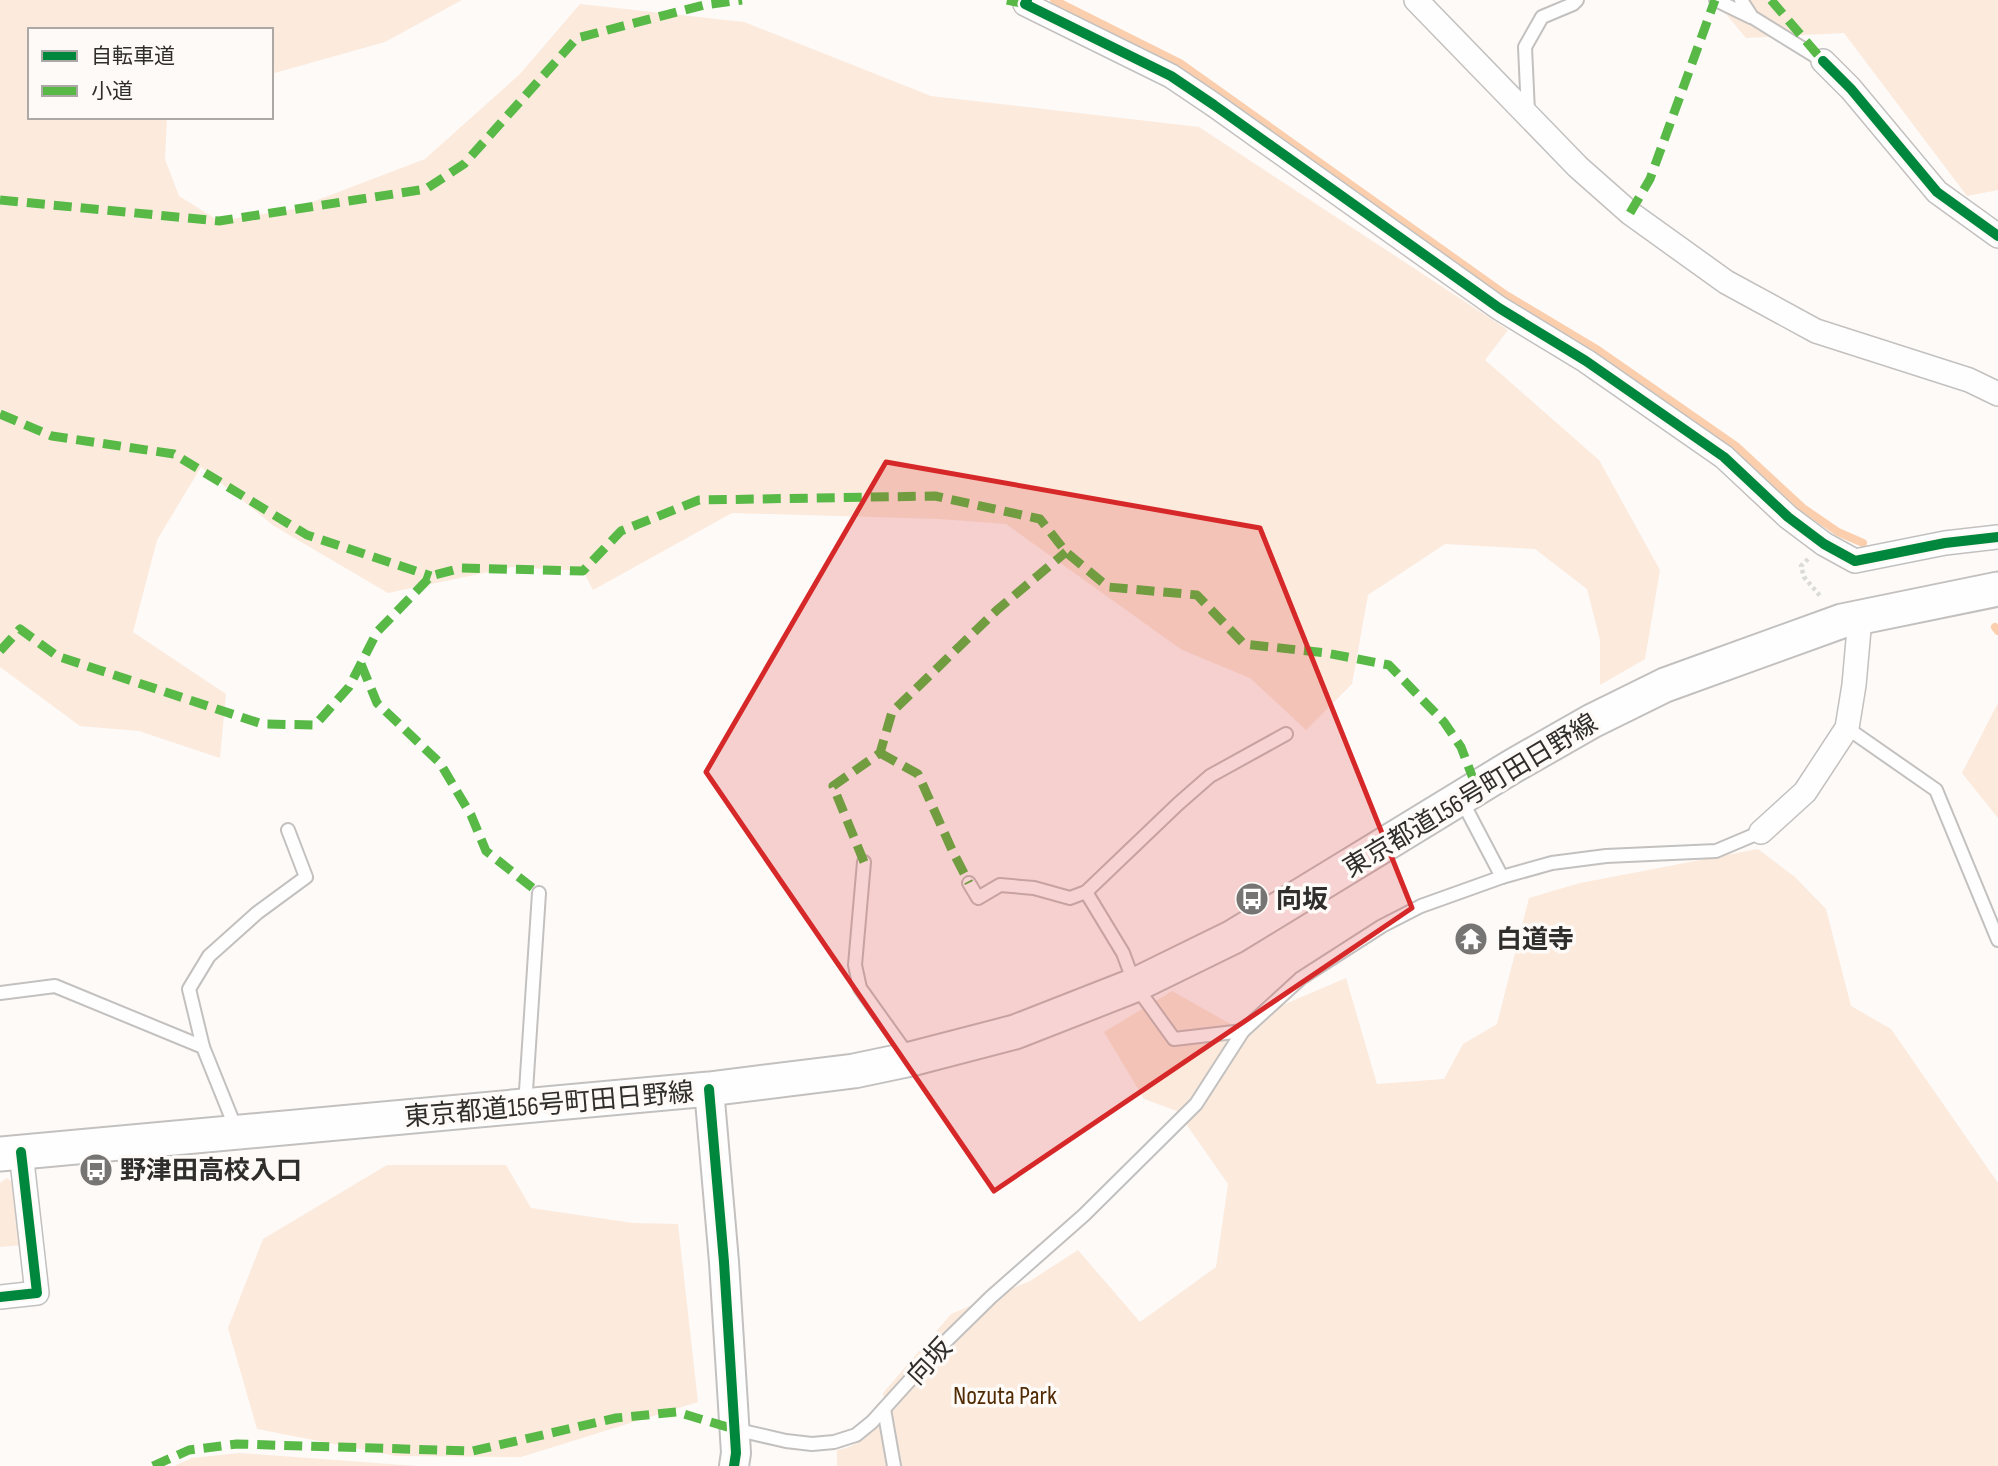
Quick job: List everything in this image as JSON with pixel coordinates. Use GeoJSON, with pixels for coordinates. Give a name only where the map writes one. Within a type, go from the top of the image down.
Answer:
{"type":"FeatureCollection","features":[{"type":"Feature","properties":{"kind":"main road","name":"東京都道156号町田日野線"},"geometry":{"type":"LineString","coordinates":[[10,1153],[709,1089],[854,1071],[1015,1032],[1135,985],[1233,937],[1592,721],[1665,685],[1803,634],[1860,618],[1998,589]]}},
{"type":"Feature","properties":{"kind":"street"},"geometry":{"type":"LineString","coordinates":[[1027,0],[1025,4],[1171,76],[1499,308],[1586,361],[1724,457],[1788,517],[1824,544],[1855,561],[1945,543],[1998,537]]}},
{"type":"Feature","properties":{"kind":"street"},"geometry":{"type":"LineString","coordinates":[[1416,0],[1578,167],[1630,213],[1726,282],[1816,331],[1969,380],[1998,394]]}},
{"type":"Feature","properties":{"kind":"street"},"geometry":{"type":"LineString","coordinates":[[1823,61],[1851,89],[1937,192],[1998,236]]}},
{"type":"Feature","properties":{"kind":"street"},"geometry":{"type":"LineString","coordinates":[[1761,832],[1805,792],[1847,729],[1860,618]]}},
{"type":"Feature","properties":{"kind":"street"},"geometry":{"type":"LineString","coordinates":[[709,1089],[724,1262],[734,1466]]}},
{"type":"Feature","properties":{"kind":"street"},"geometry":{"type":"LineString","coordinates":[[0,1297],[37,1293],[10,1153]]}},
{"type":"Feature","properties":{"kind":"lane"},"geometry":{"type":"LineString","coordinates":[[1528,117],[1525,47],[1542,16],[1577,0]]}},
{"type":"Feature","properties":{"kind":"lane"},"geometry":{"type":"LineString","coordinates":[[1716,0],[1752,18],[1823,61]]}},
{"type":"Feature","properties":{"kind":"lane"},"geometry":{"type":"LineString","coordinates":[[1741,0],[1752,18]]}},
{"type":"Feature","properties":{"kind":"lane"},"geometry":{"type":"LineString","coordinates":[[1847,729],[1936,790],[1998,940]]}},
{"type":"Feature","properties":{"kind":"lane"},"geometry":{"type":"LineString","coordinates":[[969,883],[978,898],[1000,885],[1034,888],[1070,898],[1086,892],[1210,776],[1286,734]]}},
{"type":"Feature","properties":{"kind":"lane"},"geometry":{"type":"LineString","coordinates":[[1461,799],[1502,877]]}},
{"type":"Feature","properties":{"kind":"lane"},"geometry":{"type":"LineString","coordinates":[[237,1131],[203,1047],[189,989],[209,956],[257,913],[306,877],[288,830]]}},
{"type":"Feature","properties":{"kind":"lane","name":"向坂"},"geometry":{"type":"LineString","coordinates":[[734,1429],[812,1444],[834,1442],[856,1435],[982,1306],[1084,1215],[1196,1104],[1243,1031],[1301,978],[1382,926],[1421,906],[1502,877],[1565,861],[1716,850],[1761,832]]}},
{"type":"Feature","properties":{"kind":"lane"},"geometry":{"type":"LineString","coordinates":[[864,862],[855,965],[860,988],[911,1059]]}},
{"type":"Feature","properties":{"kind":"lane"},"geometry":{"type":"LineString","coordinates":[[1086,892],[1123,953],[1135,985],[1174,1039],[1243,1031]]}},
{"type":"Feature","properties":{"kind":"lane"},"geometry":{"type":"LineString","coordinates":[[525,1106],[539,893]]}},
{"type":"Feature","properties":{"kind":"lane"},"geometry":{"type":"LineString","coordinates":[[0,993],[55,986],[203,1047]]}},
{"type":"Feature","properties":{"kind":"lane"},"geometry":{"type":"LineString","coordinates":[[884,1409],[894,1466]]}},
{"type":"Feature","properties":{"kind":"highlighted area"},"geometry":{"type":"Polygon","coordinates":[[[886,462],[1260,528],[1412,908],[994,1191],[706,772],[886,462]]]}},
{"type":"Feature","properties":{"kind":"green space"},"geometry":{"type":"Polygon","coordinates":[[[0,0],[462,0],[385,42],[273,73],[273,28],[28,28],[28,119],[167,119],[165,159],[179,196],[219,221],[294,209],[425,159],[520,74],[580,4],[744,22],[931,96],[1199,127],[1508,330],[1485,360],[1599,460],[1660,570],[1645,659],[1600,685],[1600,640],[1587,589],[1535,549],[1445,544],[1368,595],[1352,684],[1306,730],[1250,678],[1182,650],[1006,524],[939,519],[732,513],[593,590],[583,571],[512,567],[388,593],[274,526],[201,467],[157,540],[133,632],[226,694],[220,758],[139,731],[80,726],[0,667],[0,0]]]}},
{"type":"Feature","properties":{"kind":"green space"},"geometry":{"type":"Polygon","coordinates":[[[1714,0],[1998,0],[1998,190],[1967,196],[1844,33],[1746,38],[1714,0]]]}},
{"type":"Feature","properties":{"kind":"green space"},"geometry":{"type":"Polygon","coordinates":[[[1998,703],[1998,818],[1962,773],[1998,703]]]}},
{"type":"Feature","properties":{"kind":"green space"},"geometry":{"type":"Polygon","coordinates":[[[1758,849],[1795,877],[1826,909],[1851,1006],[1891,1029],[1998,1183],[1998,1466],[892,1466],[883,1393],[951,1314],[1030,1281],[1078,1250],[1140,1322],[1216,1267],[1228,1184],[1177,1111],[1144,1099],[1104,1032],[1172,991],[1234,1026],[1346,978],[1377,1084],[1444,1079],[1463,1044],[1497,1024],[1529,898],[1580,883],[1758,849]]]}},
{"type":"Feature","properties":{"kind":"green space"},"geometry":{"type":"Polygon","coordinates":[[[387,1165],[506,1165],[531,1208],[633,1223],[678,1224],[698,1402],[521,1457],[396,1456],[257,1429],[228,1328],[263,1239],[387,1165]]]}},
{"type":"Feature","properties":{"kind":"green space"},"geometry":{"type":"Polygon","coordinates":[[[7,1178],[15,1184],[22,1245],[0,1247],[0,1183],[7,1178]]]}},
{"type":"Feature","properties":{"kind":"green space","name":"Nozuta Park"},"geometry":{"type":"Polygon","coordinates":[[[882,1423],[888,1466],[837,1466],[837,1450],[856,1444],[882,1423]]]}},
{"type":"Feature","properties":{"kind":"green space"},"geometry":{"type":"Polygon","coordinates":[[[239,1453],[417,1466],[174,1466],[192,1458],[239,1453]]]}},
{"type":"Feature","properties":{"kind":"waterway"},"geometry":{"type":"LineString","coordinates":[[1054,0],[1180,63],[1506,295],[1598,350],[1736,446],[1803,508],[1838,532],[1863,543]]}},
{"type":"Feature","properties":{"kind":"waterway"},"geometry":{"type":"LineString","coordinates":[[1995,627],[1998,631]]}},
{"type":"Feature","properties":{"kind":"marked path"},"geometry":{"type":"LineString","coordinates":[[0,200],[219,221],[426,189],[464,164],[577,38],[704,5],[742,0]]}},
{"type":"Feature","properties":{"kind":"marked path"},"geometry":{"type":"LineString","coordinates":[[1007,0],[1025,4]]}},
{"type":"Feature","properties":{"kind":"marked path"},"geometry":{"type":"LineString","coordinates":[[1630,213],[1650,179],[1715,0]]}},
{"type":"Feature","properties":{"kind":"marked path"},"geometry":{"type":"LineString","coordinates":[[1771,0],[1823,61]]}},
{"type":"Feature","properties":{"kind":"marked path"},"geometry":{"type":"LineString","coordinates":[[0,414],[52,436],[174,454],[307,535],[431,576]]}},
{"type":"Feature","properties":{"kind":"marked path"},"geometry":{"type":"LineString","coordinates":[[0,651],[20,629],[57,656],[262,724],[315,725],[349,687],[377,632],[431,576],[461,568],[583,571],[621,531],[699,500],[935,496],[1040,519],[1066,552],[1108,587],[1197,595],[1244,644],[1326,653],[1389,665],[1444,722],[1461,747],[1477,789]]}},
{"type":"Feature","properties":{"kind":"marked path"},"geometry":{"type":"LineString","coordinates":[[864,862],[833,786],[880,753],[892,712],[997,610],[1066,552]]}},
{"type":"Feature","properties":{"kind":"marked path"},"geometry":{"type":"LineString","coordinates":[[361,664],[377,703],[440,763],[471,815],[486,851],[539,893]]}},
{"type":"Feature","properties":{"kind":"marked path"},"geometry":{"type":"LineString","coordinates":[[880,753],[918,774],[969,883]]}},
{"type":"Feature","properties":{"kind":"marked path"},"geometry":{"type":"LineString","coordinates":[[153,1466],[189,1450],[237,1444],[473,1451],[616,1418],[677,1412],[734,1429]]}},
{"type":"Feature","properties":{"kind":"cycle path"},"geometry":{"type":"LineString","coordinates":[[1027,0],[1025,4],[1171,76],[1214,105],[1499,308],[1586,361],[1724,457],[1788,517],[1824,544],[1855,561],[1945,543],[1998,537]]}},
{"type":"Feature","properties":{"kind":"cycle path"},"geometry":{"type":"LineString","coordinates":[[1823,61],[1851,89],[1937,192],[1998,236]]}},
{"type":"Feature","properties":{"kind":"cycle path"},"geometry":{"type":"LineString","coordinates":[[709,1089],[724,1262],[736,1453],[734,1466]]}},
{"type":"Feature","properties":{"kind":"cycle path"},"geometry":{"type":"LineString","coordinates":[[0,1297],[37,1293],[21,1152]]}},
{"type":"Feature","properties":{"kind":"place","name":"向坂"},"geometry":{"type":"Point","coordinates":[1252,899]}},
{"type":"Feature","properties":{"kind":"place","name":"白道寺"},"geometry":{"type":"Point","coordinates":[1471,939]}},
{"type":"Feature","properties":{"kind":"place","name":"野津田高校入口"},"geometry":{"type":"Point","coordinates":[96,1170]}}]}
